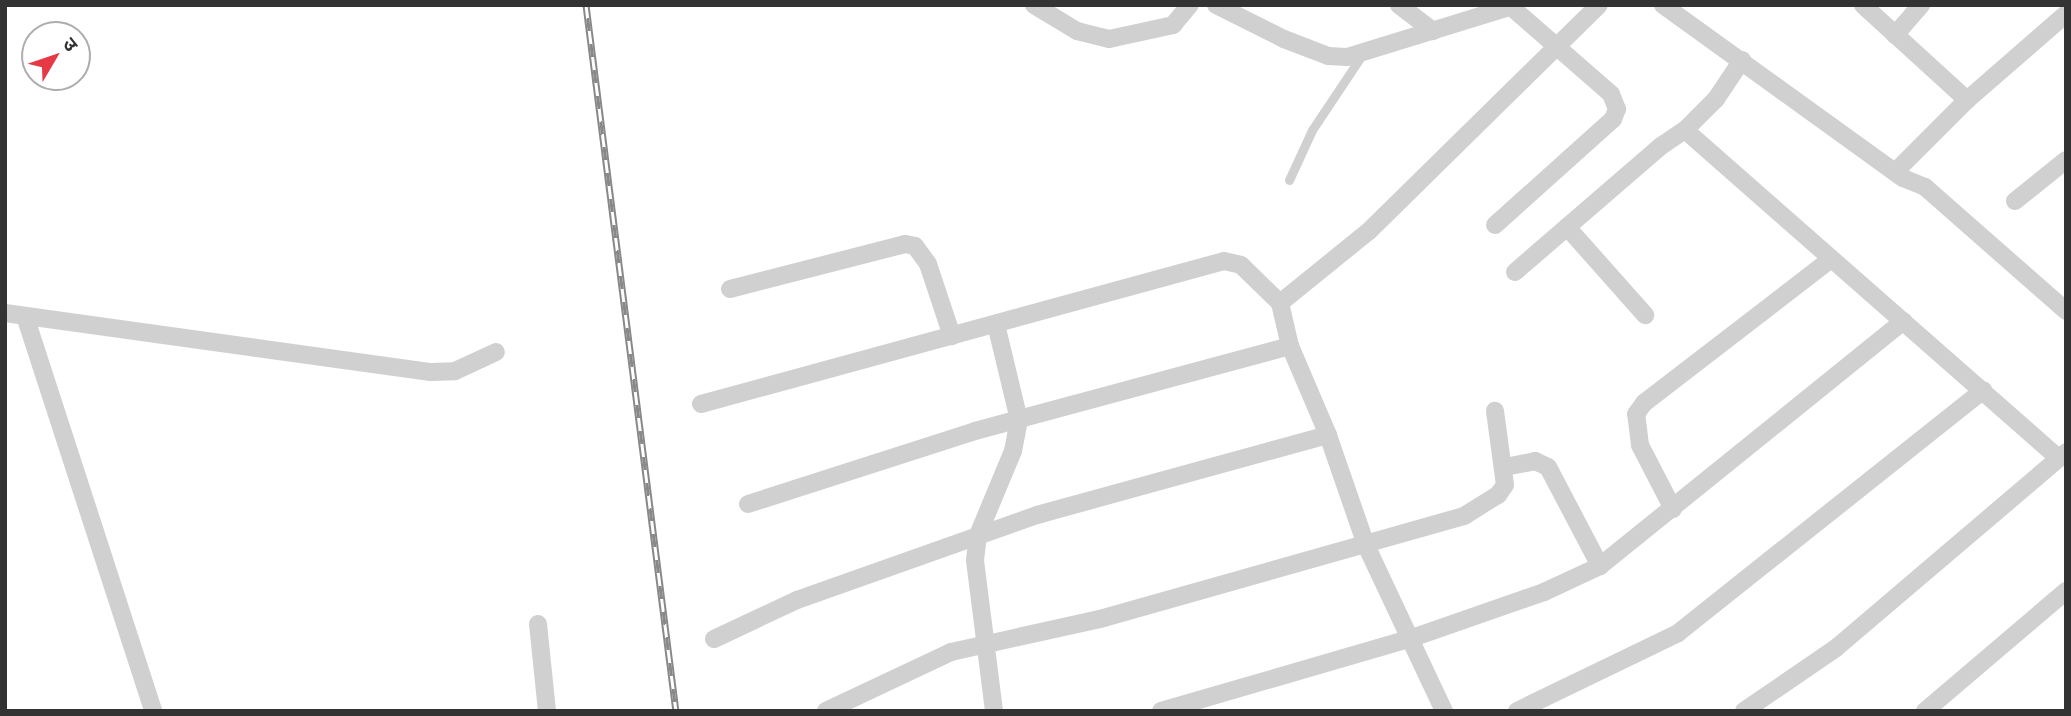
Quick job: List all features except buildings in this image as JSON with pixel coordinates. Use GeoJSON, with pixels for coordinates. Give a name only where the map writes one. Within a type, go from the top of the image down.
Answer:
{"type":"FeatureCollection","features":[{"type":"Feature","properties":{"kind":"street"},"geometry":{"type":"LineString","coordinates":[[1034,5],[1077,31],[1109,39],[1173,25],[1189,5]]}},
{"type":"Feature","properties":{"kind":"street"},"geometry":{"type":"LineString","coordinates":[[1216,5],[1328,56],[1362,55],[1516,5]]}},
{"type":"Feature","properties":{"kind":"street"},"geometry":{"type":"LineString","coordinates":[[1398,5],[1433,31]]}},
{"type":"Feature","properties":{"kind":"street"},"geometry":{"type":"LineString","coordinates":[[1280,303],[1369,231],[1599,5]]}},
{"type":"Feature","properties":{"kind":"street"},"geometry":{"type":"LineString","coordinates":[[1663,5],[1899,175],[1925,187],[2066,311]]}},
{"type":"Feature","properties":{"kind":"street"},"geometry":{"type":"LineString","coordinates":[[1863,5],[1967,100]]}},
{"type":"Feature","properties":{"kind":"street"},"geometry":{"type":"LineString","coordinates":[[1895,35],[1921,5]]}},
{"type":"Feature","properties":{"kind":"street"},"geometry":{"type":"LineString","coordinates":[[1495,225],[1613,119],[1617,109],[1611,94],[1509,6]]}},
{"type":"Feature","properties":{"kind":"street"},"geometry":{"type":"LineString","coordinates":[[1899,175],[1967,100],[2066,15]]}},
{"type":"Feature","properties":{"kind":"street"},"geometry":{"type":"LineString","coordinates":[[1515,272],[1685,130],[1716,99],[1742,60]]}},
{"type":"Feature","properties":{"kind":"street"},"geometry":{"type":"LineString","coordinates":[[1685,130],[1830,260],[2062,455],[1836,648],[1744,711]]}},
{"type":"Feature","properties":{"kind":"street"},"geometry":{"type":"LineString","coordinates":[[2015,201],[2066,160]]}},
{"type":"Feature","properties":{"kind":"street"},"geometry":{"type":"LineString","coordinates":[[1567,227],[1645,315]]}},
{"type":"Feature","properties":{"kind":"street"},"geometry":{"type":"LineString","coordinates":[[730,289],[905,244],[915,246],[929,264],[952,336]]}},
{"type":"Feature","properties":{"kind":"street"},"geometry":{"type":"LineString","coordinates":[[1673,509],[1640,445],[1636,414],[1644,403],[1670,382],[1830,260]]}},
{"type":"Feature","properties":{"kind":"street"},"geometry":{"type":"LineString","coordinates":[[701,404],[1224,261],[1241,265],[1280,303],[1290,346],[1328,435],[1366,545],[1444,711]]}},
{"type":"Feature","properties":{"kind":"street"},"geometry":{"type":"LineString","coordinates":[[5,313],[431,372],[455,371],[496,352]]}},
{"type":"Feature","properties":{"kind":"street"},"geometry":{"type":"LineString","coordinates":[[25,316],[153,711]]}},
{"type":"Feature","properties":{"kind":"street"},"geometry":{"type":"LineString","coordinates":[[1161,711],[1412,638],[1544,592],[1600,566],[1708,482],[1904,321]]}},
{"type":"Feature","properties":{"kind":"street"},"geometry":{"type":"LineString","coordinates":[[994,711],[975,560],[978,535],[1004,476],[1019,420],[996,324]]}},
{"type":"Feature","properties":{"kind":"street"},"geometry":{"type":"LineString","coordinates":[[748,505],[1019,420],[1290,346]]}},
{"type":"Feature","properties":{"kind":"street"},"geometry":{"type":"LineString","coordinates":[[1517,711],[1644,653],[1783,553],[1983,390]]}},
{"type":"Feature","properties":{"kind":"street"},"geometry":{"type":"LineString","coordinates":[[826,711],[918,664],[986,645],[1100,620],[1464,516],[1498,495],[1505,485],[1505,467],[1495,411]]}},
{"type":"Feature","properties":{"kind":"street"},"geometry":{"type":"LineString","coordinates":[[715,639],[797,600],[978,535],[1328,435]]}},
{"type":"Feature","properties":{"kind":"street"},"geometry":{"type":"LineString","coordinates":[[1505,467],[1535,461],[1548,467],[1600,566]]}},
{"type":"Feature","properties":{"kind":"street"},"geometry":{"type":"LineString","coordinates":[[1925,711],[2066,591]]}},
{"type":"Feature","properties":{"kind":"street"},"geometry":{"type":"LineString","coordinates":[[538,624],[547,711]]}},
{"type":"Feature","properties":{"kind":"lane"},"geometry":{"type":"LineString","coordinates":[[1289,180],[1312,130],[1362,55]]}},
{"type":"Feature","properties":{"kind":"railway"},"geometry":{"type":"LineString","coordinates":[[586,5],[676,711]]}}]}
